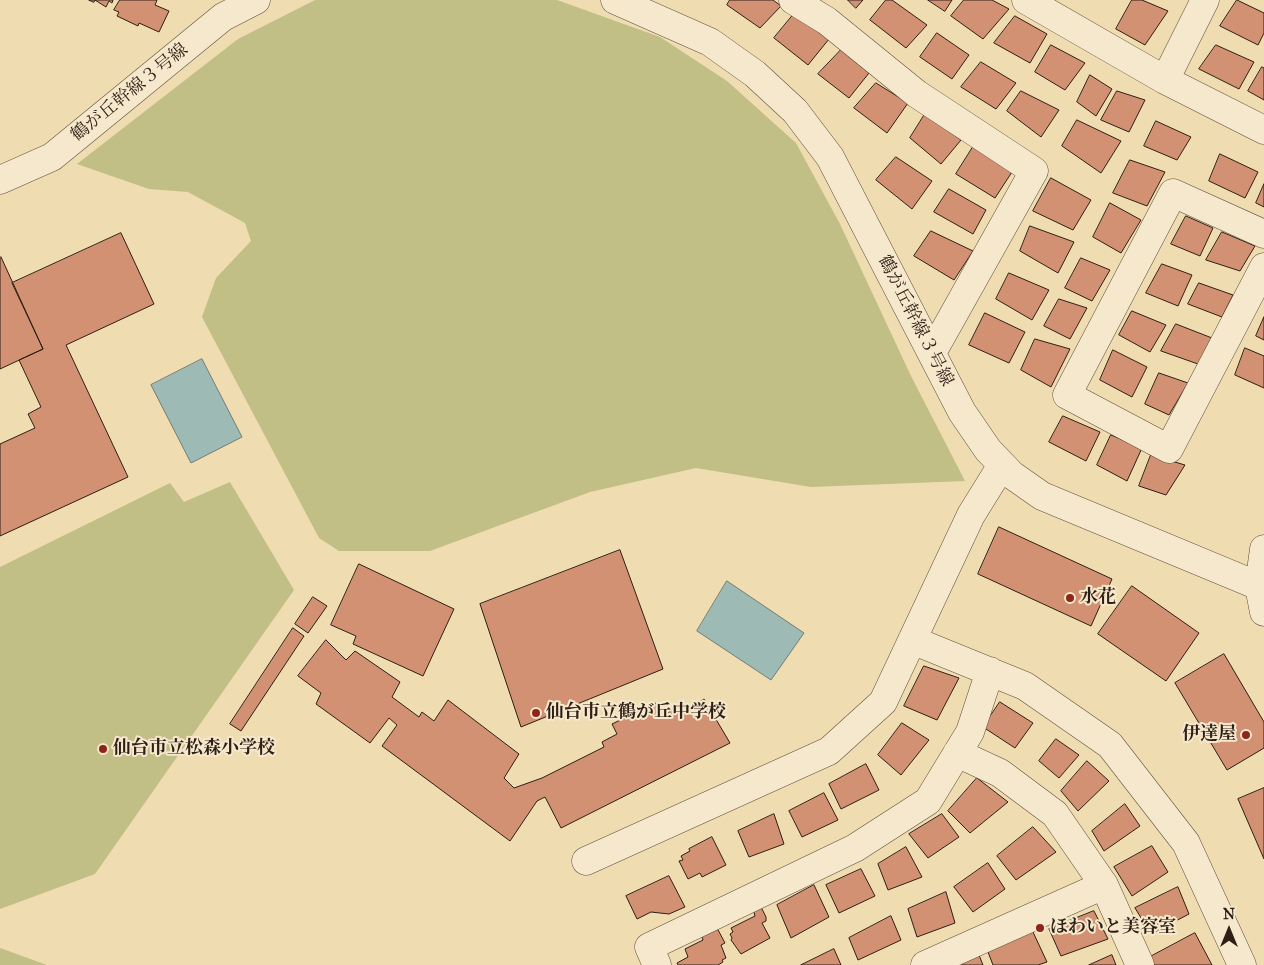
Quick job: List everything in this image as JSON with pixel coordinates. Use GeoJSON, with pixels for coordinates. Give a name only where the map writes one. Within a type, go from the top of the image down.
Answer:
{"type":"FeatureCollection","features":[{"type":"Feature","properties":{"kind":"street","name":"鶴が丘幹線３号線"},"geometry":{"type":"LineString","coordinates":[[0,180],[52,157],[224,17],[256,0]]}},
{"type":"Feature","properties":{"kind":"street","name":"鶴が丘幹線３号線"},"geometry":{"type":"LineString","coordinates":[[615,0],[710,42],[755,74],[795,111],[830,157],[962,412],[988,450],[1002,465],[1042,496],[1262,600]]}},
{"type":"Feature","properties":{"kind":"street"},"geometry":{"type":"LineString","coordinates":[[793,0],[827,21],[917,94],[1034,172],[932,354]]}},
{"type":"Feature","properties":{"kind":"street"},"geometry":{"type":"LineString","coordinates":[[1026,0],[1165,80],[1264,130]]}},
{"type":"Feature","properties":{"kind":"street"},"geometry":{"type":"LineString","coordinates":[[1165,80],[1205,0]]}},
{"type":"Feature","properties":{"kind":"street"},"geometry":{"type":"LineString","coordinates":[[1264,234],[1172,193],[1067,394],[1169,449],[1264,267]]}},
{"type":"Feature","properties":{"kind":"street"},"geometry":{"type":"LineString","coordinates":[[586,861],[829,751],[883,702],[971,515],[1002,465]]}},
{"type":"Feature","properties":{"kind":"street"},"geometry":{"type":"LineString","coordinates":[[1262,600],[1264,549]]}},
{"type":"Feature","properties":{"kind":"street"},"geometry":{"type":"LineString","coordinates":[[912,640],[1025,686],[1110,745],[1186,843],[1242,965]]}},
{"type":"Feature","properties":{"kind":"street"},"geometry":{"type":"LineString","coordinates":[[657,965],[649,947],[855,848],[928,801],[970,732],[990,672]]}},
{"type":"Feature","properties":{"kind":"street"},"geometry":{"type":"LineString","coordinates":[[957,753],[1000,773],[1055,814],[1104,885],[1140,965]]}},
{"type":"Feature","properties":{"kind":"street"},"geometry":{"type":"LineString","coordinates":[[925,965],[1104,885]]}},
{"type":"Feature","properties":{"kind":"shaded area"},"geometry":{"type":"Polygon","coordinates":[[[315,0],[557,0],[660,37],[727,81],[796,143],[840,224],[911,376],[965,481],[811,487],[696,468],[590,492],[430,551],[339,551],[319,538],[202,317],[216,278],[251,241],[245,223],[188,192],[149,189],[77,164],[238,39],[315,0]]]}},
{"type":"Feature","properties":{"kind":"shaded area"},"geometry":{"type":"Polygon","coordinates":[[[230,482],[294,590],[95,874],[0,909],[0,567],[170,483],[184,502],[230,482]]]}},
{"type":"Feature","properties":{"kind":"shaded area"},"geometry":{"type":"Polygon","coordinates":[[[0,948],[47,965],[0,965],[0,948]]]}},
{"type":"Feature","properties":{"kind":"water"},"geometry":{"type":"Polygon","coordinates":[[[202,359],[242,437],[191,463],[151,385],[202,359]]]}},
{"type":"Feature","properties":{"kind":"water"},"geometry":{"type":"Polygon","coordinates":[[[727,581],[804,633],[771,680],[697,631],[727,581]]]}},
{"type":"Feature","properties":{"kind":"building"},"geometry":{"type":"Polygon","coordinates":[[[95,0],[113,0],[112,3],[109,1],[106,7],[95,0]]]}},
{"type":"Feature","properties":{"kind":"building"},"geometry":{"type":"Polygon","coordinates":[[[120,0],[157,0],[155,5],[169,11],[159,32],[139,23],[138,26],[117,16],[119,12],[114,10],[120,0]]]}},
{"type":"Feature","properties":{"kind":"building"},"geometry":{"type":"Polygon","coordinates":[[[730,0],[773,0],[781,6],[760,28],[727,5],[730,0]]]}},
{"type":"Feature","properties":{"kind":"building"},"geometry":{"type":"Polygon","coordinates":[[[848,0],[863,0],[856,8],[848,0]]]}},
{"type":"Feature","properties":{"kind":"building"},"geometry":{"type":"Polygon","coordinates":[[[886,0],[892,0],[927,25],[906,48],[870,20],[886,0]]]}},
{"type":"Feature","properties":{"kind":"building"},"geometry":{"type":"Polygon","coordinates":[[[928,0],[952,0],[945,11],[928,0]]]}},
{"type":"Feature","properties":{"kind":"building"},"geometry":{"type":"Polygon","coordinates":[[[964,0],[992,0],[1009,9],[983,39],[951,16],[964,0]]]}},
{"type":"Feature","properties":{"kind":"building"},"geometry":{"type":"Polygon","coordinates":[[[1132,0],[1142,0],[1168,11],[1145,45],[1116,29],[1132,0]]]}},
{"type":"Feature","properties":{"kind":"building"},"geometry":{"type":"Polygon","coordinates":[[[1237,0],[1264,13],[1264,33],[1258,45],[1220,26],[1237,0]]]}},
{"type":"Feature","properties":{"kind":"building"},"geometry":{"type":"Polygon","coordinates":[[[793,15],[829,39],[808,65],[774,38],[793,15]]]}},
{"type":"Feature","properties":{"kind":"building"},"geometry":{"type":"Polygon","coordinates":[[[1015,16],[1047,34],[1030,63],[994,43],[1015,16]]]}},
{"type":"Feature","properties":{"kind":"building"},"geometry":{"type":"Polygon","coordinates":[[[937,33],[969,55],[952,79],[920,57],[937,33]]]}},
{"type":"Feature","properties":{"kind":"building"},"geometry":{"type":"Polygon","coordinates":[[[1051,45],[1085,63],[1065,90],[1035,72],[1051,45]]]}},
{"type":"Feature","properties":{"kind":"building"},"geometry":{"type":"Polygon","coordinates":[[[1216,45],[1254,62],[1239,89],[1199,69],[1216,45]]]}},
{"type":"Feature","properties":{"kind":"building"},"geometry":{"type":"Polygon","coordinates":[[[841,50],[869,73],[849,98],[818,74],[841,50]]]}},
{"type":"Feature","properties":{"kind":"building"},"geometry":{"type":"Polygon","coordinates":[[[981,62],[1016,83],[996,109],[961,87],[981,62]]]}},
{"type":"Feature","properties":{"kind":"building"},"geometry":{"type":"Polygon","coordinates":[[[1262,67],[1264,68],[1264,100],[1248,91],[1262,67]]]}},
{"type":"Feature","properties":{"kind":"building"},"geometry":{"type":"Polygon","coordinates":[[[1090,75],[1112,89],[1096,116],[1077,102],[1090,75]]]}},
{"type":"Feature","properties":{"kind":"building"},"geometry":{"type":"Polygon","coordinates":[[[876,83],[908,103],[887,133],[854,108],[876,83]]]}},
{"type":"Feature","properties":{"kind":"building"},"geometry":{"type":"Polygon","coordinates":[[[1021,91],[1059,110],[1041,137],[1007,111],[1021,91]]]}},
{"type":"Feature","properties":{"kind":"building"},"geometry":{"type":"Polygon","coordinates":[[[1117,91],[1145,100],[1129,132],[1101,120],[1117,91]]]}},
{"type":"Feature","properties":{"kind":"building"},"geometry":{"type":"Polygon","coordinates":[[[925,114],[961,140],[941,164],[910,138],[925,114]]]}},
{"type":"Feature","properties":{"kind":"building"},"geometry":{"type":"Polygon","coordinates":[[[1077,120],[1121,141],[1101,173],[1062,146],[1077,120]]]}},
{"type":"Feature","properties":{"kind":"building"},"geometry":{"type":"Polygon","coordinates":[[[1156,121],[1191,137],[1177,160],[1144,146],[1156,121]]]}},
{"type":"Feature","properties":{"kind":"building"},"geometry":{"type":"Polygon","coordinates":[[[973,147],[1012,172],[995,198],[956,174],[973,147]]]}},
{"type":"Feature","properties":{"kind":"building"},"geometry":{"type":"Polygon","coordinates":[[[1220,154],[1258,172],[1245,198],[1209,181],[1220,154]]]}},
{"type":"Feature","properties":{"kind":"building"},"geometry":{"type":"Polygon","coordinates":[[[896,157],[932,181],[912,209],[876,180],[896,157]]]}},
{"type":"Feature","properties":{"kind":"building"},"geometry":{"type":"Polygon","coordinates":[[[1130,160],[1165,172],[1147,206],[1113,193],[1130,160]]]}},
{"type":"Feature","properties":{"kind":"building"},"geometry":{"type":"Polygon","coordinates":[[[1051,178],[1091,200],[1073,230],[1033,211],[1051,178]]]}},
{"type":"Feature","properties":{"kind":"building"},"geometry":{"type":"Polygon","coordinates":[[[1264,184],[1264,207],[1256,203],[1264,184]]]}},
{"type":"Feature","properties":{"kind":"building"},"geometry":{"type":"Polygon","coordinates":[[[949,189],[986,210],[973,234],[934,212],[949,189]]]}},
{"type":"Feature","properties":{"kind":"building"},"geometry":{"type":"Polygon","coordinates":[[[1110,203],[1141,220],[1121,253],[1093,237],[1110,203]]]}},
{"type":"Feature","properties":{"kind":"building"},"geometry":{"type":"Polygon","coordinates":[[[1186,216],[1213,228],[1200,256],[1171,244],[1186,216]]]}},
{"type":"Feature","properties":{"kind":"building"},"geometry":{"type":"Polygon","coordinates":[[[1030,226],[1074,242],[1058,273],[1020,251],[1030,226]]]}},
{"type":"Feature","properties":{"kind":"building"},"geometry":{"type":"Polygon","coordinates":[[[931,231],[973,251],[954,280],[914,256],[931,231]]]}},
{"type":"Feature","properties":{"kind":"building"},"geometry":{"type":"Polygon","coordinates":[[[1222,232],[1255,246],[1240,271],[1206,260],[1222,232]]]}},
{"type":"Feature","properties":{"kind":"building"},"geometry":{"type":"Polygon","coordinates":[[[121,233],[154,304],[66,345],[128,477],[0,536],[0,444],[35,428],[28,414],[41,407],[19,360],[43,349],[12,283],[121,233]]]}},
{"type":"Feature","properties":{"kind":"building"},"geometry":{"type":"Polygon","coordinates":[[[0,258],[43,349],[0,369],[0,258]]]}},
{"type":"Feature","properties":{"kind":"building"},"geometry":{"type":"Polygon","coordinates":[[[1081,258],[1110,270],[1092,301],[1065,288],[1081,258]]]}},
{"type":"Feature","properties":{"kind":"building"},"geometry":{"type":"Polygon","coordinates":[[[1162,264],[1192,275],[1178,306],[1146,293],[1162,264]]]}},
{"type":"Feature","properties":{"kind":"building"},"geometry":{"type":"Polygon","coordinates":[[[1009,273],[1049,290],[1032,320],[996,299],[1009,273]]]}},
{"type":"Feature","properties":{"kind":"building"},"geometry":{"type":"Polygon","coordinates":[[[1199,283],[1233,295],[1222,317],[1188,304],[1199,283]]]}},
{"type":"Feature","properties":{"kind":"building"},"geometry":{"type":"Polygon","coordinates":[[[1059,299],[1087,308],[1070,339],[1044,326],[1059,299]]]}},
{"type":"Feature","properties":{"kind":"building"},"geometry":{"type":"Polygon","coordinates":[[[1132,311],[1166,325],[1150,352],[1119,335],[1132,311]]]}},
{"type":"Feature","properties":{"kind":"building"},"geometry":{"type":"Polygon","coordinates":[[[985,313],[1025,332],[1009,363],[969,345],[985,313]]]}},
{"type":"Feature","properties":{"kind":"building"},"geometry":{"type":"Polygon","coordinates":[[[1264,317],[1264,340],[1256,336],[1264,317]]]}},
{"type":"Feature","properties":{"kind":"building"},"geometry":{"type":"Polygon","coordinates":[[[1176,324],[1212,338],[1198,364],[1161,351],[1176,324]]]}},
{"type":"Feature","properties":{"kind":"building"},"geometry":{"type":"Polygon","coordinates":[[[1035,339],[1070,349],[1051,387],[1021,370],[1035,339]]]}},
{"type":"Feature","properties":{"kind":"building"},"geometry":{"type":"Polygon","coordinates":[[[1245,348],[1264,356],[1264,388],[1235,375],[1245,348]]]}},
{"type":"Feature","properties":{"kind":"building"},"geometry":{"type":"Polygon","coordinates":[[[1113,350],[1147,367],[1132,397],[1100,380],[1113,350]]]}},
{"type":"Feature","properties":{"kind":"building"},"geometry":{"type":"Polygon","coordinates":[[[1159,373],[1188,383],[1169,415],[1145,404],[1159,373]]]}},
{"type":"Feature","properties":{"kind":"building"},"geometry":{"type":"Polygon","coordinates":[[[1063,416],[1100,432],[1086,461],[1049,442],[1063,416]]]}},
{"type":"Feature","properties":{"kind":"building"},"geometry":{"type":"Polygon","coordinates":[[[1111,435],[1142,448],[1127,481],[1097,465],[1111,435]]]}},
{"type":"Feature","properties":{"kind":"building"},"geometry":{"type":"Polygon","coordinates":[[[1151,455],[1185,465],[1166,495],[1139,486],[1151,455]]]}},
{"type":"Feature","properties":{"kind":"building"},"geometry":{"type":"Polygon","coordinates":[[[999,527],[1112,579],[1091,626],[978,574],[999,527]]]}},
{"type":"Feature","properties":{"kind":"building"},"geometry":{"type":"Polygon","coordinates":[[[620,550],[663,669],[521,727],[480,604],[620,550]]]}},
{"type":"Feature","properties":{"kind":"building"},"geometry":{"type":"Polygon","coordinates":[[[359,564],[454,609],[423,676],[353,644],[356,636],[331,625],[359,564]]]}},
{"type":"Feature","properties":{"kind":"building"},"geometry":{"type":"Polygon","coordinates":[[[1132,586],[1199,633],[1166,681],[1098,634],[1132,586]]]}},
{"type":"Feature","properties":{"kind":"building"},"geometry":{"type":"Polygon","coordinates":[[[313,597],[327,606],[308,633],[295,624],[313,597]]]}},
{"type":"Feature","properties":{"kind":"building"},"geometry":{"type":"Polygon","coordinates":[[[293,628],[304,636],[241,731],[230,724],[293,628]]]}},
{"type":"Feature","properties":{"kind":"building"},"geometry":{"type":"Polygon","coordinates":[[[326,640],[346,660],[355,651],[400,682],[392,697],[419,717],[422,712],[434,721],[448,700],[519,754],[504,778],[514,788],[542,778],[604,747],[602,742],[617,734],[612,724],[656,703],[665,715],[676,707],[681,714],[704,699],[730,743],[561,828],[545,797],[537,801],[510,841],[382,746],[397,725],[389,718],[370,743],[316,704],[321,693],[298,676],[326,640]]]}},
{"type":"Feature","properties":{"kind":"building"},"geometry":{"type":"Polygon","coordinates":[[[1224,654],[1264,722],[1264,748],[1227,770],[1175,683],[1224,654]]]}},
{"type":"Feature","properties":{"kind":"building"},"geometry":{"type":"Polygon","coordinates":[[[924,666],[959,678],[937,720],[904,706],[924,666]]]}},
{"type":"Feature","properties":{"kind":"building"},"geometry":{"type":"Polygon","coordinates":[[[1000,702],[1033,723],[1015,748],[983,727],[1000,702]]]}},
{"type":"Feature","properties":{"kind":"building"},"geometry":{"type":"Polygon","coordinates":[[[902,723],[929,740],[901,775],[878,755],[902,723]]]}},
{"type":"Feature","properties":{"kind":"building"},"geometry":{"type":"Polygon","coordinates":[[[1056,739],[1079,755],[1059,778],[1039,761],[1056,739]]]}},
{"type":"Feature","properties":{"kind":"building"},"geometry":{"type":"Polygon","coordinates":[[[1087,761],[1109,781],[1078,811],[1061,791],[1087,761]]]}},
{"type":"Feature","properties":{"kind":"building"},"geometry":{"type":"Polygon","coordinates":[[[866,764],[879,790],[841,809],[829,784],[866,764]]]}},
{"type":"Feature","properties":{"kind":"building"},"geometry":{"type":"Polygon","coordinates":[[[977,778],[1008,802],[970,833],[948,811],[977,778]]]}},
{"type":"Feature","properties":{"kind":"building"},"geometry":{"type":"Polygon","coordinates":[[[1264,788],[1264,859],[1238,799],[1264,788]]]}},
{"type":"Feature","properties":{"kind":"building"},"geometry":{"type":"Polygon","coordinates":[[[824,793],[838,820],[802,837],[789,811],[824,793]]]}},
{"type":"Feature","properties":{"kind":"building"},"geometry":{"type":"Polygon","coordinates":[[[1125,804],[1140,826],[1104,851],[1092,831],[1125,804]]]}},
{"type":"Feature","properties":{"kind":"building"},"geometry":{"type":"Polygon","coordinates":[[[774,814],[784,844],[749,857],[738,831],[774,814]]]}},
{"type":"Feature","properties":{"kind":"building"},"geometry":{"type":"Polygon","coordinates":[[[942,814],[959,837],[928,858],[909,834],[942,814]]]}},
{"type":"Feature","properties":{"kind":"building"},"geometry":{"type":"Polygon","coordinates":[[[1033,827],[1056,852],[1016,880],[997,856],[1033,827]]]}},
{"type":"Feature","properties":{"kind":"building"},"geometry":{"type":"Polygon","coordinates":[[[712,837],[726,865],[702,877],[700,873],[688,879],[679,861],[683,860],[681,856],[690,851],[689,849],[712,837]]]}},
{"type":"Feature","properties":{"kind":"building"},"geometry":{"type":"Polygon","coordinates":[[[1152,846],[1168,872],[1132,896],[1114,867],[1152,846]]]}},
{"type":"Feature","properties":{"kind":"building"},"geometry":{"type":"Polygon","coordinates":[[[906,847],[922,877],[888,890],[878,864],[906,847]]]}},
{"type":"Feature","properties":{"kind":"building"},"geometry":{"type":"Polygon","coordinates":[[[988,863],[1005,889],[973,912],[954,887],[988,863]]]}},
{"type":"Feature","properties":{"kind":"building"},"geometry":{"type":"Polygon","coordinates":[[[861,869],[875,896],[839,913],[826,885],[861,869]]]}},
{"type":"Feature","properties":{"kind":"building"},"geometry":{"type":"Polygon","coordinates":[[[669,876],[685,907],[669,914],[651,912],[637,919],[626,896],[669,876]]]}},
{"type":"Feature","properties":{"kind":"building"},"geometry":{"type":"Polygon","coordinates":[[[814,885],[829,917],[791,938],[777,905],[814,885]]]}},
{"type":"Feature","properties":{"kind":"building"},"geometry":{"type":"Polygon","coordinates":[[[1178,887],[1189,914],[1151,934],[1135,908],[1178,887]]]}},
{"type":"Feature","properties":{"kind":"building"},"geometry":{"type":"Polygon","coordinates":[[[946,892],[955,923],[917,937],[908,909],[946,892]]]}},
{"type":"Feature","properties":{"kind":"building"},"geometry":{"type":"Polygon","coordinates":[[[760,905],[766,917],[766,921],[762,923],[770,938],[741,954],[731,940],[730,934],[733,932],[731,928],[755,916],[753,909],[760,905]]]}},
{"type":"Feature","properties":{"kind":"building"},"geometry":{"type":"Polygon","coordinates":[[[1094,911],[1108,939],[1061,956],[1049,929],[1094,911]]]}},
{"type":"Feature","properties":{"kind":"building"},"geometry":{"type":"Polygon","coordinates":[[[891,916],[901,940],[858,960],[849,938],[891,916]]]}},
{"type":"Feature","properties":{"kind":"building"},"geometry":{"type":"Polygon","coordinates":[[[717,928],[725,943],[721,945],[726,958],[722,960],[723,962],[718,965],[678,965],[677,963],[688,957],[685,949],[703,940],[702,937],[717,928]]]}},
{"type":"Feature","properties":{"kind":"building"},"geometry":{"type":"Polygon","coordinates":[[[1033,932],[1047,962],[1038,965],[993,965],[988,952],[1033,932]]]}},
{"type":"Feature","properties":{"kind":"building"},"geometry":{"type":"Polygon","coordinates":[[[1195,933],[1212,965],[1154,965],[1150,957],[1195,933]]]}},
{"type":"Feature","properties":{"kind":"building"},"geometry":{"type":"Polygon","coordinates":[[[834,949],[841,965],[801,965],[834,949]]]}},
{"type":"Feature","properties":{"kind":"building"},"geometry":{"type":"Polygon","coordinates":[[[979,955],[983,965],[956,965],[979,955]]]}},
{"type":"Feature","properties":{"kind":"building"},"geometry":{"type":"Polygon","coordinates":[[[1112,955],[1116,965],[1089,965],[1112,955]]]}},
{"type":"Feature","properties":{"kind":"place","name":"水花"},"geometry":{"type":"Point","coordinates":[1070,598]}},
{"type":"Feature","properties":{"kind":"place","name":"仙台市立鶴が丘中学校"},"geometry":{"type":"Point","coordinates":[536,713]}},
{"type":"Feature","properties":{"kind":"place","name":"伊達屋"},"geometry":{"type":"Point","coordinates":[1246,735]}},
{"type":"Feature","properties":{"kind":"place","name":"仙台市立松森小学校"},"geometry":{"type":"Point","coordinates":[103,749]}},
{"type":"Feature","properties":{"kind":"place","name":"ほわいと美容室"},"geometry":{"type":"Point","coordinates":[1040,928]}}]}
